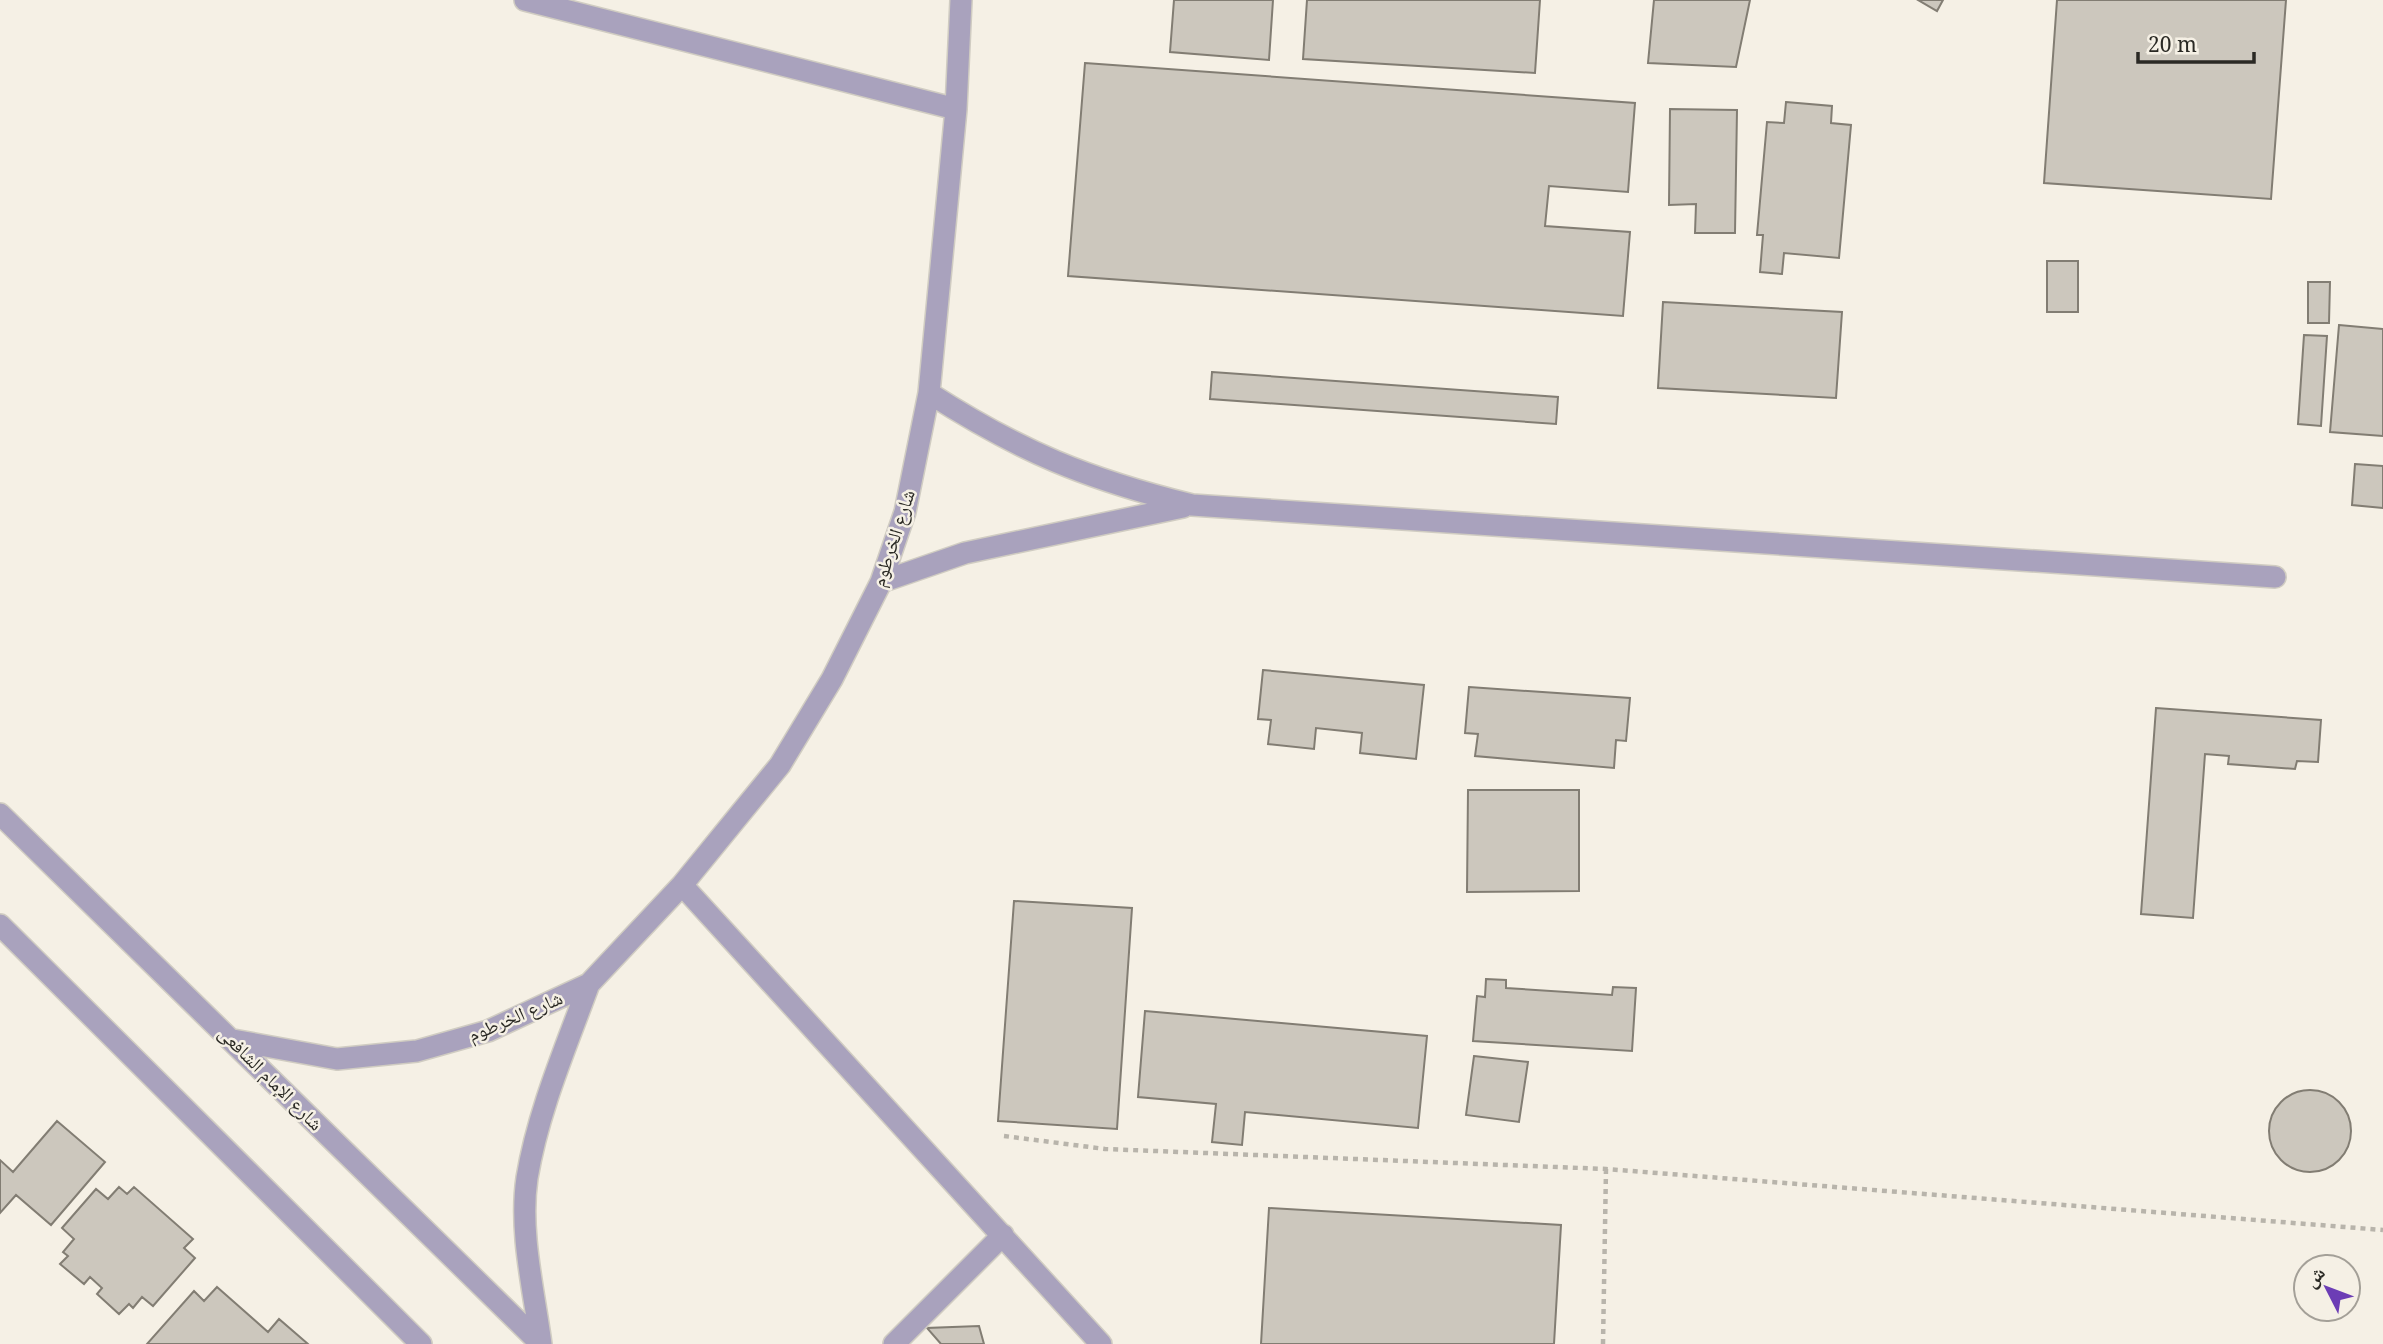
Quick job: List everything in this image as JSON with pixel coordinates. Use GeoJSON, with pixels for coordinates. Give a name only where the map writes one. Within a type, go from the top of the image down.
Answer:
{"type":"FeatureCollection","features":[{"type":"Feature","properties":{"kind":"street"},"geometry":{"type":"LineString","coordinates":[[525,0],[956,109]]}},
{"type":"Feature","properties":{"kind":"street","name":"شارع الخرطوم"},"geometry":{"type":"LineString","coordinates":[[233,1040],[337,1059],[417,1051],[488,1031],[589,984],[682,885],[780,765],[832,679],[881,582],[905,512],[929,393],[956,109],[961,0]]}},
{"type":"Feature","properties":{"kind":"street"},"geometry":{"type":"LineString","coordinates":[[929,393],[988,431],[1072,470],[1115,486],[1192,505],[2275,577]]}},
{"type":"Feature","properties":{"kind":"street"},"geometry":{"type":"LineString","coordinates":[[881,582],[965,553],[1192,505]]}},
{"type":"Feature","properties":{"kind":"street","name":"شارع الإمام الشافعى"},"geometry":{"type":"LineString","coordinates":[[0,814],[541,1344]]}},
{"type":"Feature","properties":{"kind":"street"},"geometry":{"type":"LineString","coordinates":[[682,885],[1101,1344]]}},
{"type":"Feature","properties":{"kind":"street"},"geometry":{"type":"LineString","coordinates":[[0,925],[421,1344]]}},
{"type":"Feature","properties":{"kind":"street","name":"شارع الخرطوم"},"geometry":{"type":"LineString","coordinates":[[541,1344],[527,1241],[527,1180],[542,1111],[589,984]]}},
{"type":"Feature","properties":{"kind":"street"},"geometry":{"type":"LineString","coordinates":[[894,1344],[1003,1235]]}},
{"type":"Feature","properties":{"kind":"path"},"geometry":{"type":"LineString","coordinates":[[1004,1136],[1105,1149],[1606,1169],[2383,1230]]}},
{"type":"Feature","properties":{"kind":"path"},"geometry":{"type":"LineString","coordinates":[[1602,1344],[1606,1169]]}},
{"type":"Feature","properties":{"kind":"building"},"geometry":{"type":"Polygon","coordinates":[[[1174,0],[1273,0],[1269,60],[1170,52],[1174,0]]]}},
{"type":"Feature","properties":{"kind":"building"},"geometry":{"type":"Polygon","coordinates":[[[1307,0],[1540,0],[1535,73],[1303,59],[1307,0]]]}},
{"type":"Feature","properties":{"kind":"building"},"geometry":{"type":"Polygon","coordinates":[[[1654,0],[1750,0],[1736,67],[1648,63],[1654,0]]]}},
{"type":"Feature","properties":{"kind":"building"},"geometry":{"type":"Polygon","coordinates":[[[1918,0],[1943,0],[1937,11],[1918,0]]]}},
{"type":"Feature","properties":{"kind":"building"},"geometry":{"type":"Polygon","coordinates":[[[2057,0],[2286,0],[2271,199],[2044,183],[2057,0]]]}},
{"type":"Feature","properties":{"kind":"building"},"geometry":{"type":"Polygon","coordinates":[[[1085,63],[1635,103],[1628,192],[1549,186],[1545,226],[1630,232],[1623,316],[1068,276],[1085,63]]]}},
{"type":"Feature","properties":{"kind":"building"},"geometry":{"type":"Polygon","coordinates":[[[1786,102],[1832,106],[1831,123],[1851,125],[1839,258],[1784,253],[1782,274],[1760,272],[1763,235],[1757,235],[1767,122],[1784,123],[1786,102]]]}},
{"type":"Feature","properties":{"kind":"building"},"geometry":{"type":"Polygon","coordinates":[[[1670,109],[1737,110],[1735,233],[1695,233],[1696,204],[1669,205],[1670,109]]]}},
{"type":"Feature","properties":{"kind":"building"},"geometry":{"type":"Polygon","coordinates":[[[2047,261],[2078,261],[2078,312],[2047,312],[2047,261]]]}},
{"type":"Feature","properties":{"kind":"building"},"geometry":{"type":"Polygon","coordinates":[[[2308,282],[2330,282],[2329,323],[2308,323],[2308,282]]]}},
{"type":"Feature","properties":{"kind":"building"},"geometry":{"type":"Polygon","coordinates":[[[1663,302],[1842,312],[1836,398],[1658,388],[1663,302]]]}},
{"type":"Feature","properties":{"kind":"building"},"geometry":{"type":"Polygon","coordinates":[[[2339,325],[2383,329],[2383,436],[2330,432],[2339,325]]]}},
{"type":"Feature","properties":{"kind":"building"},"geometry":{"type":"Polygon","coordinates":[[[2304,335],[2327,336],[2321,426],[2298,424],[2304,335]]]}},
{"type":"Feature","properties":{"kind":"building"},"geometry":{"type":"Polygon","coordinates":[[[1212,372],[1558,397],[1556,424],[1210,399],[1212,372]]]}},
{"type":"Feature","properties":{"kind":"building"},"geometry":{"type":"Polygon","coordinates":[[[2355,464],[2383,466],[2383,508],[2352,505],[2355,464]]]}},
{"type":"Feature","properties":{"kind":"building"},"geometry":{"type":"Polygon","coordinates":[[[1263,670],[1424,685],[1416,759],[1360,753],[1362,733],[1316,728],[1314,749],[1268,744],[1271,720],[1258,719],[1263,670]]]}},
{"type":"Feature","properties":{"kind":"building"},"geometry":{"type":"Polygon","coordinates":[[[1469,687],[1630,698],[1626,741],[1616,740],[1614,768],[1475,756],[1478,734],[1465,733],[1469,687]]]}},
{"type":"Feature","properties":{"kind":"building"},"geometry":{"type":"Polygon","coordinates":[[[2156,708],[2321,720],[2318,762],[2297,761],[2295,769],[2228,764],[2229,756],[2205,754],[2193,918],[2141,914],[2156,708]]]}},
{"type":"Feature","properties":{"kind":"building"},"geometry":{"type":"Polygon","coordinates":[[[1468,790],[1579,790],[1579,891],[1467,892],[1468,790]]]}},
{"type":"Feature","properties":{"kind":"building"},"geometry":{"type":"Polygon","coordinates":[[[1014,901],[1132,908],[1117,1129],[998,1121],[1014,901]]]}},
{"type":"Feature","properties":{"kind":"building"},"geometry":{"type":"Polygon","coordinates":[[[1486,979],[1506,980],[1506,988],[1612,995],[1613,987],[1636,988],[1632,1051],[1473,1041],[1477,996],[1485,997],[1486,979]]]}},
{"type":"Feature","properties":{"kind":"building"},"geometry":{"type":"Polygon","coordinates":[[[1145,1011],[1427,1036],[1418,1128],[1245,1112],[1242,1145],[1212,1142],[1216,1104],[1138,1097],[1145,1011]]]}},
{"type":"Feature","properties":{"kind":"building"},"geometry":{"type":"Polygon","coordinates":[[[1474,1056],[1528,1062],[1519,1122],[1466,1115],[1474,1056]]]}},
{"type":"Feature","properties":{"kind":"building"},"geometry":{"type":"Polygon","coordinates":[[[2310,1090],[2326,1093],[2339,1102],[2348,1115],[2351,1131],[2348,1147],[2339,1160],[2326,1169],[2310,1172],[2294,1169],[2281,1160],[2272,1147],[2269,1131],[2272,1115],[2281,1102],[2294,1093],[2310,1090]]]}},
{"type":"Feature","properties":{"kind":"building"},"geometry":{"type":"Polygon","coordinates":[[[57,1121],[105,1162],[51,1225],[16,1195],[0,1213],[0,1160],[13,1172],[57,1121]]]}},
{"type":"Feature","properties":{"kind":"building"},"geometry":{"type":"Polygon","coordinates":[[[119,1187],[127,1194],[134,1187],[193,1239],[184,1248],[195,1258],[153,1306],[142,1297],[133,1308],[129,1304],[119,1314],[97,1294],[102,1288],[90,1277],[84,1284],[60,1264],[68,1256],[63,1252],[74,1239],[62,1228],[96,1189],[108,1199],[119,1187]]]}},
{"type":"Feature","properties":{"kind":"building"},"geometry":{"type":"Polygon","coordinates":[[[1269,1208],[1561,1225],[1554,1344],[1261,1344],[1269,1208]]]}},
{"type":"Feature","properties":{"kind":"building"},"geometry":{"type":"Polygon","coordinates":[[[217,1287],[268,1332],[279,1319],[308,1344],[147,1344],[194,1291],[204,1301],[217,1287]]]}},
{"type":"Feature","properties":{"kind":"building"},"geometry":{"type":"Polygon","coordinates":[[[979,1326],[984,1344],[941,1344],[927,1328],[979,1326]]]}}]}
